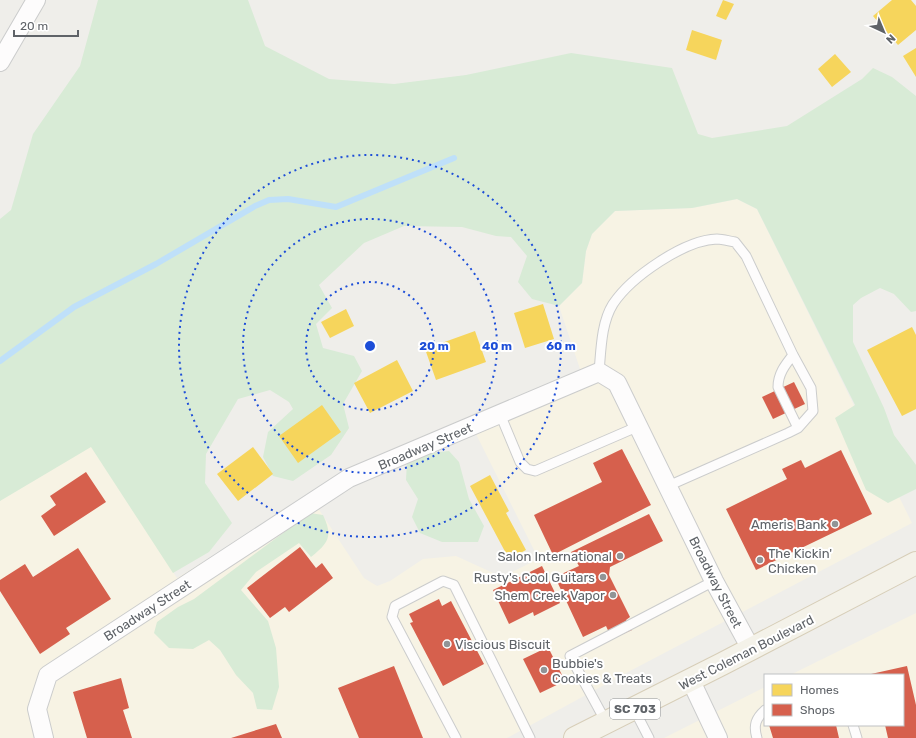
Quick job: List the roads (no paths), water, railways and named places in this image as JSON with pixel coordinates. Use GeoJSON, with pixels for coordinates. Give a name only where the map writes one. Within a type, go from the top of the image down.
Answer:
{"type":"FeatureCollection","features":[{"type":"Feature","properties":{"kind":"main road","name":"West Coleman Boulevard"},"geometry":{"type":"LineString","coordinates":[[575,738],[916,564]]}},
{"type":"Feature","properties":{"kind":"street"},"geometry":{"type":"LineString","coordinates":[[0,62],[36,0]]}},
{"type":"Feature","properties":{"kind":"street","name":"Broadway Street"},"geometry":{"type":"LineString","coordinates":[[44,738],[37,709],[48,675],[349,478],[599,372],[617,383],[714,581],[751,649]]}},
{"type":"Feature","properties":{"kind":"street"},"geometry":{"type":"LineString","coordinates":[[691,680],[718,738]]}},
{"type":"Feature","properties":{"kind":"lane"},"geometry":{"type":"LineString","coordinates":[[599,372],[602,334],[613,304],[633,282],[651,267],[680,248],[716,239],[735,242],[746,256],[793,355],[811,388],[813,411],[798,428],[668,486]]}},
{"type":"Feature","properties":{"kind":"lane"},"geometry":{"type":"LineString","coordinates":[[793,355],[784,366],[778,380],[778,387],[798,428]]}},
{"type":"Feature","properties":{"kind":"lane"},"geometry":{"type":"LineString","coordinates":[[500,414],[520,462],[527,469],[535,471],[639,426]]}},
{"type":"Feature","properties":{"kind":"lane"},"geometry":{"type":"LineString","coordinates":[[456,738],[392,617],[395,606],[443,581],[454,585],[530,738]]}},
{"type":"Feature","properties":{"kind":"lane"},"geometry":{"type":"LineString","coordinates":[[606,722],[570,656],[714,581]]}},
{"type":"Feature","properties":{"kind":"lane"},"geometry":{"type":"LineString","coordinates":[[634,709],[649,738]]}},
{"type":"Feature","properties":{"kind":"lane"},"geometry":{"type":"LineString","coordinates":[[757,738],[755,730],[757,717],[764,711]]}},
{"type":"Feature","properties":{"kind":"lane"},"geometry":{"type":"LineString","coordinates":[[853,726],[857,738]]}},
{"type":"Feature","properties":{"kind":"waterway"},"geometry":{"type":"LineString","coordinates":[[0,361],[74,307],[156,264],[255,206],[269,200],[288,199],[336,207],[454,158]]}},
{"type":"Feature","properties":{"kind":"place","name":"Ameris Bank"},"geometry":{"type":"Point","coordinates":[835,524]}},
{"type":"Feature","properties":{"kind":"place","name":"Salon International"},"geometry":{"type":"Point","coordinates":[620,556]}},
{"type":"Feature","properties":{"kind":"place","name":"The Kickin' Chicken"},"geometry":{"type":"Point","coordinates":[760,560]}},
{"type":"Feature","properties":{"kind":"place","name":"Rusty's Cool Guitars"},"geometry":{"type":"Point","coordinates":[603,577]}},
{"type":"Feature","properties":{"kind":"place","name":"Shem Creek Vapor"},"geometry":{"type":"Point","coordinates":[613,595]}},
{"type":"Feature","properties":{"kind":"place","name":"Viscious Biscuit"},"geometry":{"type":"Point","coordinates":[447,644]}},
{"type":"Feature","properties":{"kind":"place","name":"Bubbie's Cookies & Treats"},"geometry":{"type":"Point","coordinates":[544,670]}}]}
